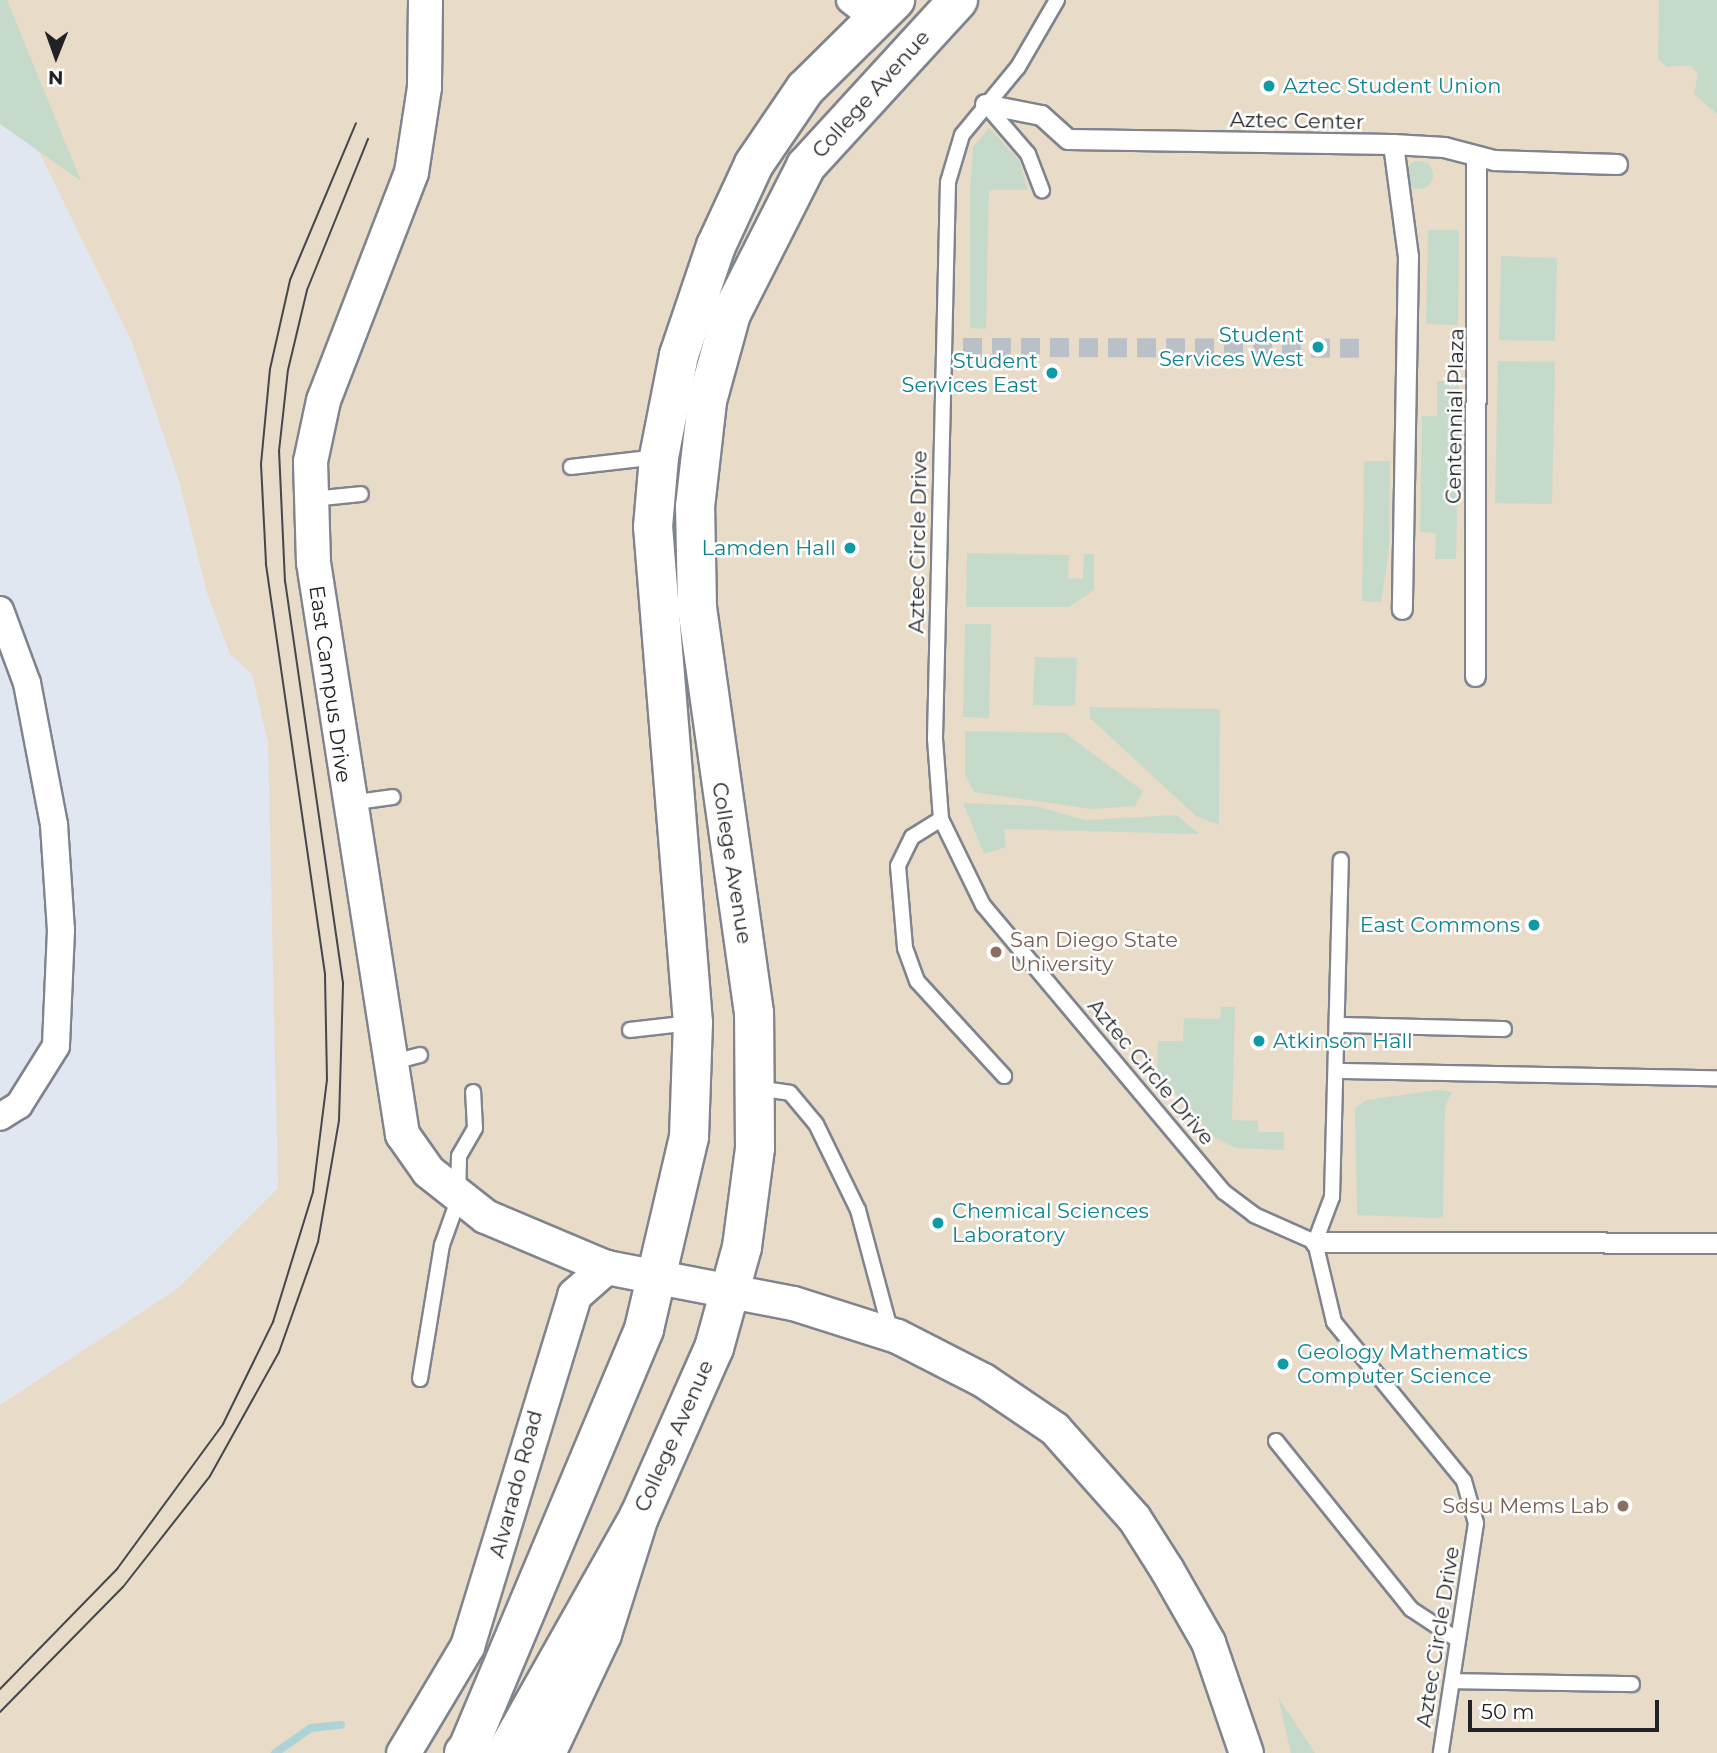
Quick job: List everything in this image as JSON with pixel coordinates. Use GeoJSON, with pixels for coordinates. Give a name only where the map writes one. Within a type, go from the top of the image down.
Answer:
{"type":"FeatureCollection","features":[{"type":"Feature","properties":{"kind":"main road","name":"College Avenue"},"geometry":{"type":"LineString","coordinates":[[477,1751],[639,1517],[732,1291],[755,1148],[754,1013],[697,607],[695,507],[707,401],[731,314],[779,214],[829,137],[958,0]]}},
{"type":"Feature","properties":{"kind":"main road","name":"College Avenue"},"geometry":{"type":"LineString","coordinates":[[477,1751],[644,1329],[660,1276],[690,1091],[693,1023],[657,633],[653,527],[659,457],[679,355],[716,246],[754,164],[805,89],[873,6]]}},
{"type":"Feature","properties":{"kind":"main road"},"geometry":{"type":"LineString","coordinates":[[829,137],[880,38],[873,6]]}},
{"type":"Feature","properties":{"kind":"main road"},"geometry":{"type":"LineString","coordinates":[[545,1753],[602,1634],[639,1517]]}},
{"type":"Feature","properties":{"kind":"street","name":"East Campus Drive"},"geometry":{"type":"LineString","coordinates":[[425,0],[424,87],[411,172],[323,400],[310,461],[313,562],[347,803],[404,1059],[402,1134],[457,1200],[606,1268]]}},
{"type":"Feature","properties":{"kind":"street","name":"Aztec Center"},"geometry":{"type":"LineString","coordinates":[[985,104],[1041,115],[1068,139],[1393,144],[1444,147],[1476,157],[1617,164]]}},
{"type":"Feature","properties":{"kind":"street"},"geometry":{"type":"LineString","coordinates":[[1393,144],[1408,256],[1402,608]]}},
{"type":"Feature","properties":{"kind":"street","name":"Centennial Plaza"},"geometry":{"type":"LineString","coordinates":[[1475,676],[1476,157]]}},
{"type":"Feature","properties":{"kind":"street"},"geometry":{"type":"LineString","coordinates":[[0,610],[27,683],[52,813],[61,930],[56,1046],[19,1105],[0,1117]]}},
{"type":"Feature","properties":{"kind":"street"},"geometry":{"type":"LineString","coordinates":[[1315,1242],[1717,1243]]}},
{"type":"Feature","properties":{"kind":"street"},"geometry":{"type":"LineString","coordinates":[[606,1268],[732,1291],[891,1335],[983,1380],[1054,1428],[1134,1518],[1208,1642],[1246,1753]]}},
{"type":"Feature","properties":{"kind":"street","name":"Alvarado Road"},"geometry":{"type":"LineString","coordinates":[[403,1753],[467,1646],[573,1295],[606,1268]]}},
{"type":"Feature","properties":{"kind":"lane","name":"Aztec Circle Drive"},"geometry":{"type":"LineString","coordinates":[[1057,0],[1018,67],[985,104],[956,146],[947,182],[934,739],[941,819],[983,905],[1224,1192],[1262,1219],[1315,1242],[1334,1322],[1472,1499],[1474,1543],[1441,1753]]}},
{"type":"Feature","properties":{"kind":"lane"},"geometry":{"type":"LineString","coordinates":[[985,104],[1028,154],[1042,190]]}},
{"type":"Feature","properties":{"kind":"lane"},"geometry":{"type":"LineString","coordinates":[[571,467],[659,457]]}},
{"type":"Feature","properties":{"kind":"lane"},"geometry":{"type":"LineString","coordinates":[[312,499],[361,494]]}},
{"type":"Feature","properties":{"kind":"lane"},"geometry":{"type":"LineString","coordinates":[[347,803],[393,797]]}},
{"type":"Feature","properties":{"kind":"lane"},"geometry":{"type":"LineString","coordinates":[[941,819],[912,837],[898,866],[905,948],[917,981],[1004,1076]]}},
{"type":"Feature","properties":{"kind":"lane"},"geometry":{"type":"LineString","coordinates":[[1315,1242],[1331,1207],[1338,1071],[1341,860]]}},
{"type":"Feature","properties":{"kind":"lane"},"geometry":{"type":"LineString","coordinates":[[630,1030],[693,1023]]}},
{"type":"Feature","properties":{"kind":"lane"},"geometry":{"type":"LineString","coordinates":[[1339,1025],[1504,1029]]}},
{"type":"Feature","properties":{"kind":"lane"},"geometry":{"type":"LineString","coordinates":[[1338,1071],[1717,1078]]}},
{"type":"Feature","properties":{"kind":"lane"},"geometry":{"type":"LineString","coordinates":[[754,1088],[790,1093],[816,1124],[858,1210],[891,1335]]}},
{"type":"Feature","properties":{"kind":"lane"},"geometry":{"type":"LineString","coordinates":[[420,1379],[442,1245],[457,1200],[459,1156],[475,1128],[473,1092]]}},
{"type":"Feature","properties":{"kind":"lane"},"geometry":{"type":"LineString","coordinates":[[1276,1441],[1411,1609],[1458,1640]]}},
{"type":"Feature","properties":{"kind":"lane"},"geometry":{"type":"LineString","coordinates":[[1452,1681],[1632,1684]]}},
{"type":"Feature","properties":{"kind":"shaded area","name":"San Diego State University"},"geometry":{"type":"Polygon","coordinates":[[[0,0],[1717,0],[1717,1753],[0,1753],[0,1405],[177,1289],[278,1188],[268,743],[252,674],[230,654],[207,593],[179,481],[132,342],[30,133],[0,0]]]}},
{"type":"Feature","properties":{"kind":"green space"},"geometry":{"type":"Polygon","coordinates":[[[0,0],[7,0],[81,181],[0,124],[0,0]]]}},
{"type":"Feature","properties":{"kind":"green space"},"geometry":{"type":"Polygon","coordinates":[[[1659,0],[1717,0],[1717,114],[1694,94],[1698,74],[1690,65],[1667,67],[1658,59],[1659,0]]]}},
{"type":"Feature","properties":{"kind":"green space"},"geometry":{"type":"Polygon","coordinates":[[[989,128],[1019,160],[1028,190],[989,190],[986,329],[970,328],[970,192],[973,147],[989,128]]]}},
{"type":"Feature","properties":{"kind":"green space"},"geometry":{"type":"Polygon","coordinates":[[[1419,161],[1429,165],[1433,175],[1429,185],[1419,189],[1409,185],[1405,175],[1409,165],[1419,161]]]}},
{"type":"Feature","properties":{"kind":"green space"},"geometry":{"type":"Polygon","coordinates":[[[1428,230],[1459,230],[1458,325],[1426,324],[1428,230]]]}},
{"type":"Feature","properties":{"kind":"green space"},"geometry":{"type":"Polygon","coordinates":[[[1501,256],[1557,258],[1555,341],[1499,340],[1501,256]]]}},
{"type":"Feature","properties":{"kind":"green space"},"geometry":{"type":"Polygon","coordinates":[[[1498,361],[1555,362],[1552,504],[1495,503],[1498,361]]]}},
{"type":"Feature","properties":{"kind":"green space"},"geometry":{"type":"Polygon","coordinates":[[[1437,381],[1460,381],[1456,559],[1435,559],[1436,533],[1420,532],[1422,416],[1437,416],[1437,381]]]}},
{"type":"Feature","properties":{"kind":"green space"},"geometry":{"type":"Polygon","coordinates":[[[1364,461],[1390,461],[1389,551],[1381,602],[1362,601],[1364,461]]]}},
{"type":"Feature","properties":{"kind":"green space"},"geometry":{"type":"Polygon","coordinates":[[[967,553],[1069,555],[1068,578],[1083,579],[1084,554],[1094,554],[1094,590],[1069,607],[966,607],[967,553]]]}},
{"type":"Feature","properties":{"kind":"green space"},"geometry":{"type":"Polygon","coordinates":[[[965,624],[991,624],[989,718],[963,717],[965,624]]]}},
{"type":"Feature","properties":{"kind":"green space"},"geometry":{"type":"Polygon","coordinates":[[[1035,657],[1077,658],[1075,706],[1033,705],[1035,657]]]}},
{"type":"Feature","properties":{"kind":"green space"},"geometry":{"type":"Polygon","coordinates":[[[1090,707],[1220,709],[1219,825],[1196,816],[1090,718],[1090,707]]]}},
{"type":"Feature","properties":{"kind":"green space"},"geometry":{"type":"Polygon","coordinates":[[[965,731],[1065,733],[1143,791],[1135,806],[1091,809],[974,792],[965,775],[965,731]]]}},
{"type":"Feature","properties":{"kind":"green space"},"geometry":{"type":"Polygon","coordinates":[[[963,803],[1035,806],[1085,820],[1177,815],[1199,834],[1004,829],[1006,847],[984,854],[963,803]]]}},
{"type":"Feature","properties":{"kind":"green space"},"geometry":{"type":"Polygon","coordinates":[[[1221,1007],[1235,1007],[1232,1120],[1258,1121],[1258,1132],[1284,1132],[1284,1150],[1236,1148],[1215,1138],[1157,1072],[1158,1041],[1183,1041],[1184,1018],[1220,1019],[1221,1007]]]}},
{"type":"Feature","properties":{"kind":"green space"},"geometry":{"type":"Polygon","coordinates":[[[1438,1090],[1452,1092],[1445,1107],[1443,1218],[1357,1215],[1355,1109],[1366,1100],[1438,1090]]]}},
{"type":"Feature","properties":{"kind":"green space"},"geometry":{"type":"Polygon","coordinates":[[[1278,1697],[1315,1753],[1291,1753],[1278,1697]]]}},
{"type":"Feature","properties":{"kind":"waterway"},"geometry":{"type":"LineString","coordinates":[[275,1753],[311,1728],[341,1725]]}},
{"type":"Feature","properties":{"kind":"tunnel"},"geometry":{"type":"LineString","coordinates":[[963,347],[1369,348]]}},
{"type":"Feature","properties":{"kind":"tram line"},"geometry":{"type":"LineString","coordinates":[[0,1689],[117,1569],[223,1424],[273,1322],[313,1192],[327,1080],[325,974],[266,563],[261,464],[270,369],[290,280],[356,123]]}},
{"type":"Feature","properties":{"kind":"tram line"},"geometry":{"type":"LineString","coordinates":[[0,1712],[123,1587],[210,1476],[279,1352],[318,1242],[339,1120],[343,983],[285,582],[279,451],[288,370],[307,290],[368,139]]}},
{"type":"Feature","properties":{"kind":"place","name":"Aztec Student Union"},"geometry":{"type":"Point","coordinates":[1269,86]}},
{"type":"Feature","properties":{"kind":"place","name":"Student Services West"},"geometry":{"type":"Point","coordinates":[1318,347]}},
{"type":"Feature","properties":{"kind":"place","name":"Student Services East"},"geometry":{"type":"Point","coordinates":[1052,373]}},
{"type":"Feature","properties":{"kind":"place","name":"Lamden Hall"},"geometry":{"type":"Point","coordinates":[850,548]}},
{"type":"Feature","properties":{"kind":"place","name":"East Commons"},"geometry":{"type":"Point","coordinates":[1534,925]}},
{"type":"Feature","properties":{"kind":"place","name":"San Diego State University"},"geometry":{"type":"Point","coordinates":[996,952]}},
{"type":"Feature","properties":{"kind":"place","name":"Atkinson Hall"},"geometry":{"type":"Point","coordinates":[1259,1041]}},
{"type":"Feature","properties":{"kind":"place","name":"Chemical Sciences Laboratory"},"geometry":{"type":"Point","coordinates":[938,1223]}},
{"type":"Feature","properties":{"kind":"place","name":"Geology Mathematics Computer Science"},"geometry":{"type":"Point","coordinates":[1283,1364]}},
{"type":"Feature","properties":{"kind":"place","name":"Sdsu Mems Lab"},"geometry":{"type":"Point","coordinates":[1623,1506]}}]}
